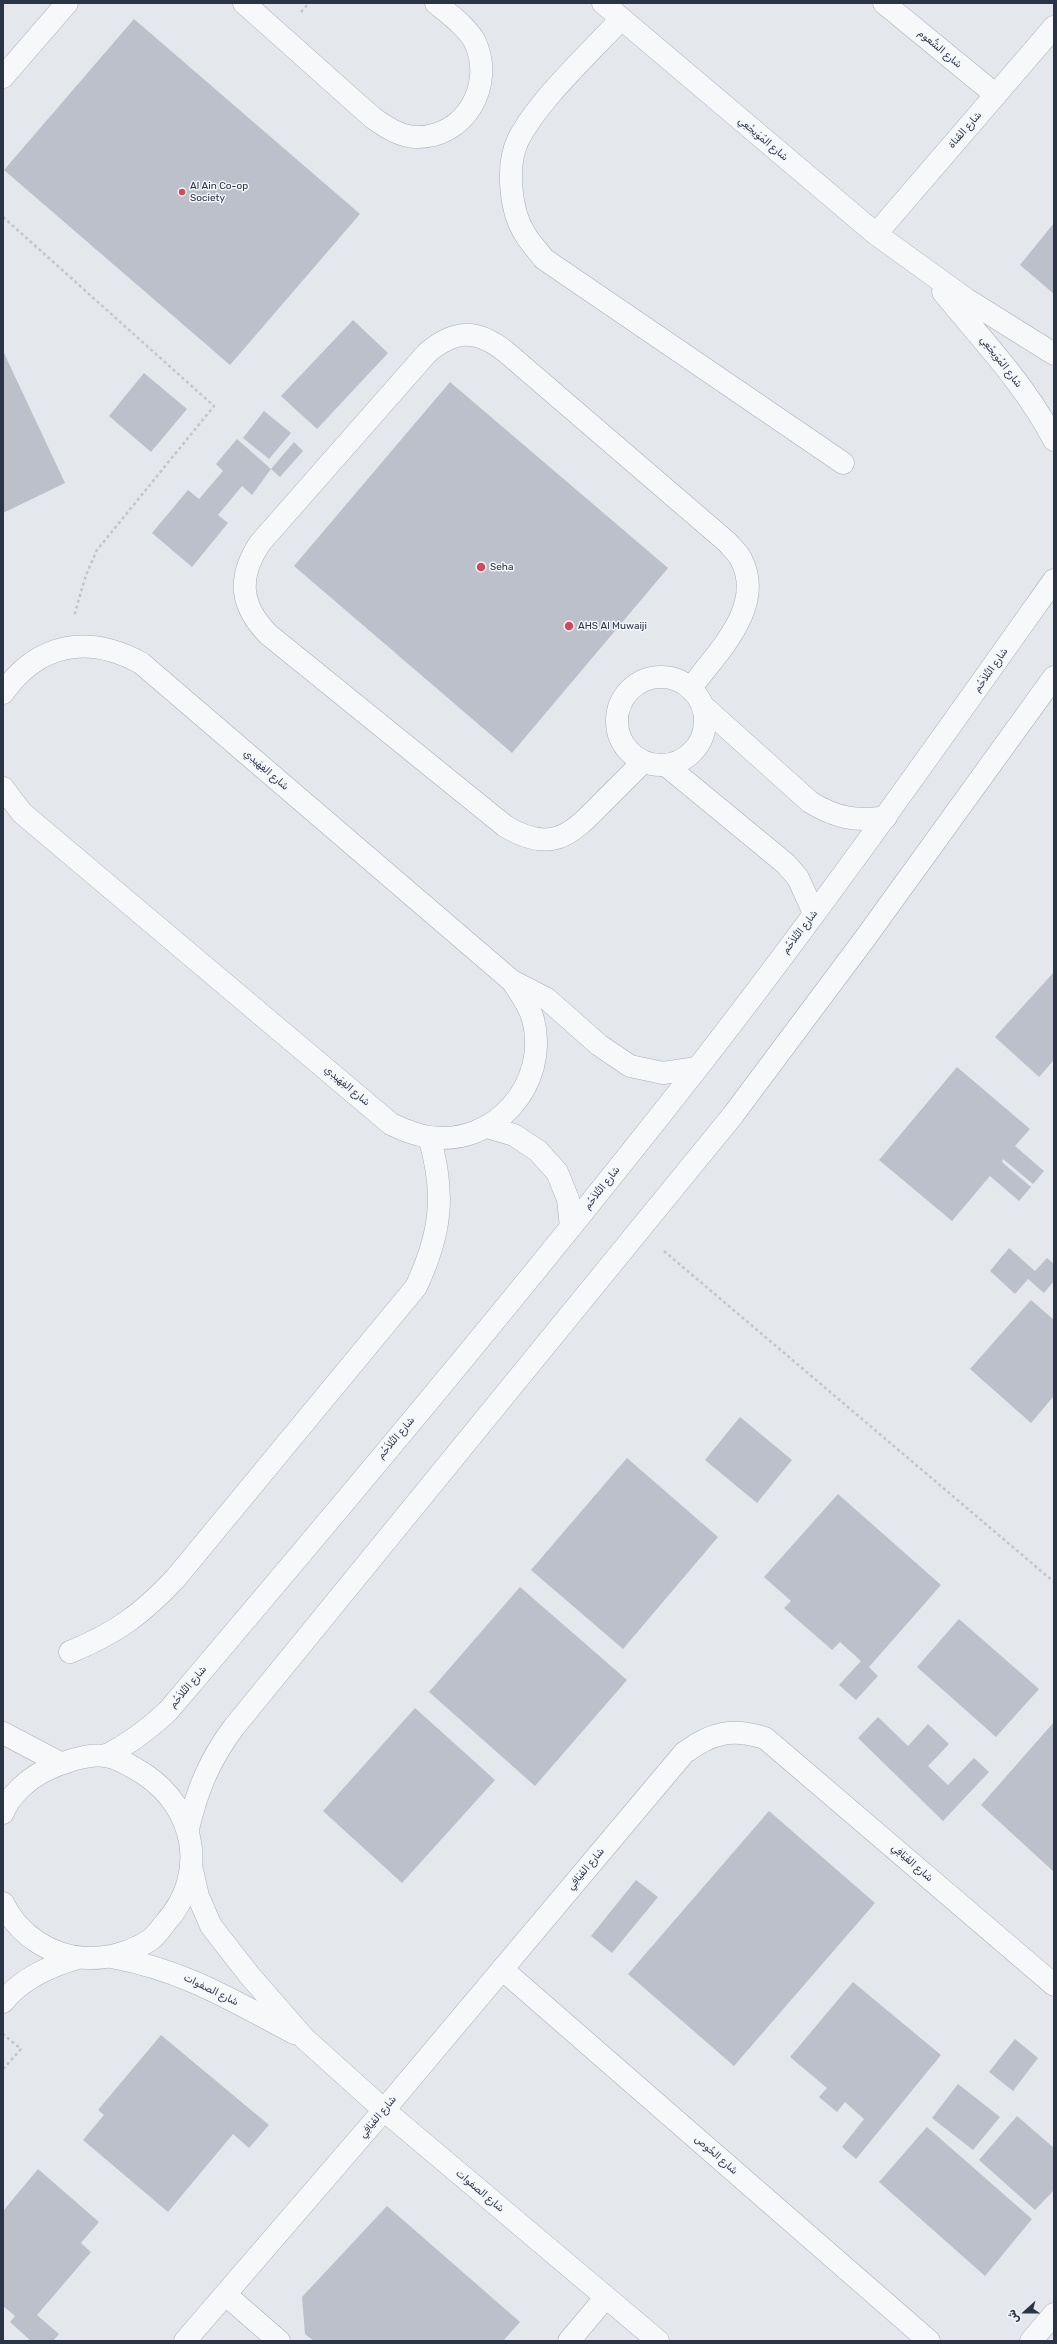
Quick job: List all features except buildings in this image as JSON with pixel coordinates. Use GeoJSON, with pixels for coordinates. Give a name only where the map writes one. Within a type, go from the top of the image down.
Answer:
{"type":"FeatureCollection","features":[{"type":"Feature","properties":{"kind":"street"},"geometry":{"type":"LineString","coordinates":[[3,77],[67,3]]}},
{"type":"Feature","properties":{"kind":"street"},"geometry":{"type":"LineString","coordinates":[[244,3],[374,118],[392,131],[415,137],[437,134],[457,124],[472,107],[481,86],[481,63],[474,41],[460,24],[436,3]]}},
{"type":"Feature","properties":{"kind":"street","name":"شارع المُوَيجْعِي"},"geometry":{"type":"LineString","coordinates":[[603,3],[876,234],[926,271],[1006,325],[1054,354]]}},
{"type":"Feature","properties":{"kind":"street","name":"شارع الشُّعوم"},"geometry":{"type":"LineString","coordinates":[[884,3],[996,95]]}},
{"type":"Feature","properties":{"kind":"street"},"geometry":{"type":"LineString","coordinates":[[621,19],[534,114],[518,141],[511,172],[513,204],[524,233],[544,259],[844,463]]}},
{"type":"Feature","properties":{"kind":"street","name":"شارع القَناة"},"geometry":{"type":"LineString","coordinates":[[876,234],[1054,26]]}},
{"type":"Feature","properties":{"kind":"street","name":"شارع المُوَيجْعِي"},"geometry":{"type":"LineString","coordinates":[[926,271],[1019,383],[1054,440]]}},
{"type":"Feature","properties":{"kind":"street"},"geometry":{"type":"LineString","coordinates":[[643,762],[579,826],[562,837],[542,840],[523,836],[505,826],[269,635],[257,623],[249,608],[244,591],[245,574],[250,558],[260,543],[427,354],[440,342],[452,337],[475,335],[492,341],[506,352],[727,542],[740,558],[747,578],[748,599],[741,619],[690,688]]}},
{"type":"Feature","properties":{"kind":"street","name":"شارع التَّلاَحُم"},"geometry":{"type":"LineString","coordinates":[[105,1756],[128,1744],[149,1730],[168,1711],[513,1299],[697,1068],[814,913],[886,817],[1054,580]]}},
{"type":"Feature","properties":{"kind":"street","name":"شارع الفِهَيدِي"},"geometry":{"type":"LineString","coordinates":[[3,693],[14,677],[29,664],[46,654],[65,647],[84,646],[104,648],[123,653],[141,663],[512,981],[547,999],[599,1045],[630,1066],[663,1072],[697,1068]]}},
{"type":"Feature","properties":{"kind":"street"},"geometry":{"type":"LineString","coordinates":[[188,1829],[194,1802],[204,1775],[217,1750],[234,1727],[733,1115],[843,969],[1054,676]]}},
{"type":"Feature","properties":{"kind":"street"},"geometry":{"type":"LineString","coordinates":[[703,706],[706,722],[702,737],[694,751],[682,761],[667,766],[658,766],[643,762],[631,754],[620,737],[616,717],[620,703],[628,692],[639,682],[652,677],[665,677],[679,680],[690,688],[703,706],[810,802],[822,809],[847,819],[866,820],[886,817]]}},
{"type":"Feature","properties":{"kind":"street"},"geometry":{"type":"LineString","coordinates":[[667,766],[786,864],[798,878],[814,913]]}},
{"type":"Feature","properties":{"kind":"street","name":"شارع الفِهَيدِي"},"geometry":{"type":"LineString","coordinates":[[5,794],[22,813],[392,1124],[410,1133],[429,1137],[449,1138],[468,1135],[487,1127],[504,1116],[517,1101],[528,1083],[534,1062],[536,1040],[532,1018],[524,998],[512,981]]}},
{"type":"Feature","properties":{"kind":"street"},"geometry":{"type":"LineString","coordinates":[[487,1127],[514,1135],[538,1151],[557,1172],[568,1199],[571,1227]]}},
{"type":"Feature","properties":{"kind":"street"},"geometry":{"type":"LineString","coordinates":[[70,1652],[98,1640],[125,1625],[151,1604],[175,1579],[416,1287],[428,1262],[436,1235],[440,1211],[440,1186],[436,1162],[429,1137]]}},
{"type":"Feature","properties":{"kind":"street"},"geometry":{"type":"LineString","coordinates":[[3,1733],[60,1763]]}},
{"type":"Feature","properties":{"kind":"street","name":"شارع الفَيَافِي"},"geometry":{"type":"LineString","coordinates":[[186,2341],[384,2110],[684,1753],[698,1743],[714,1735],[748,1733],[766,1738],[1054,1985]]}},
{"type":"Feature","properties":{"kind":"street"},"geometry":{"type":"LineString","coordinates":[[3,1813],[7,1804],[30,1779],[60,1763],[76,1759],[105,1756],[135,1768],[158,1783],[176,1804],[188,1829],[192,1866],[179,1907],[151,1940],[111,1957],[79,1958],[52,1965],[27,1980],[3,2002]]}},
{"type":"Feature","properties":{"kind":"street","name":"شارع الصفوات"},"geometry":{"type":"LineString","coordinates":[[192,1866],[198,1896],[211,1926],[250,1976],[305,2039],[384,2110],[658,2341]]}},
{"type":"Feature","properties":{"kind":"street"},"geometry":{"type":"LineString","coordinates":[[3,1903],[8,1912],[26,1934],[51,1950],[79,1958]]}},
{"type":"Feature","properties":{"kind":"street","name":"شارع الصفوات"},"geometry":{"type":"LineString","coordinates":[[111,1957],[144,1963],[208,1986],[305,2039]]}},
{"type":"Feature","properties":{"kind":"street","name":"شارع الخُوص"},"geometry":{"type":"LineString","coordinates":[[502,1968],[930,2341]]}},
{"type":"Feature","properties":{"kind":"street"},"geometry":{"type":"LineString","coordinates":[[226,2295],[279,2341]]}},
{"type":"Feature","properties":{"kind":"street"},"geometry":{"type":"LineString","coordinates":[[569,2341],[606,2297]]}},
{"type":"Feature","properties":{"kind":"street"},"geometry":{"type":"LineString","coordinates":[[1031,2341],[1054,2314]]}},
{"type":"Feature","properties":{"kind":"path"},"geometry":{"type":"LineString","coordinates":[[3,217],[214,406],[97,550],[86,574],[65,647]]}},
{"type":"Feature","properties":{"kind":"path"},"geometry":{"type":"LineString","coordinates":[[639,1230],[1054,1582]]}},
{"type":"Feature","properties":{"kind":"path"},"geometry":{"type":"LineString","coordinates":[[3,2034],[21,2049],[3,2070]]}},
{"type":"Feature","properties":{"kind":"place","name":"Al Ain Co-op Society"},"geometry":{"type":"Point","coordinates":[182,192]}},
{"type":"Feature","properties":{"kind":"place","name":"Seha"},"geometry":{"type":"Point","coordinates":[481,567]}},
{"type":"Feature","properties":{"kind":"place","name":"AHS Al Muwaiji"},"geometry":{"type":"Point","coordinates":[569,626]}}]}
